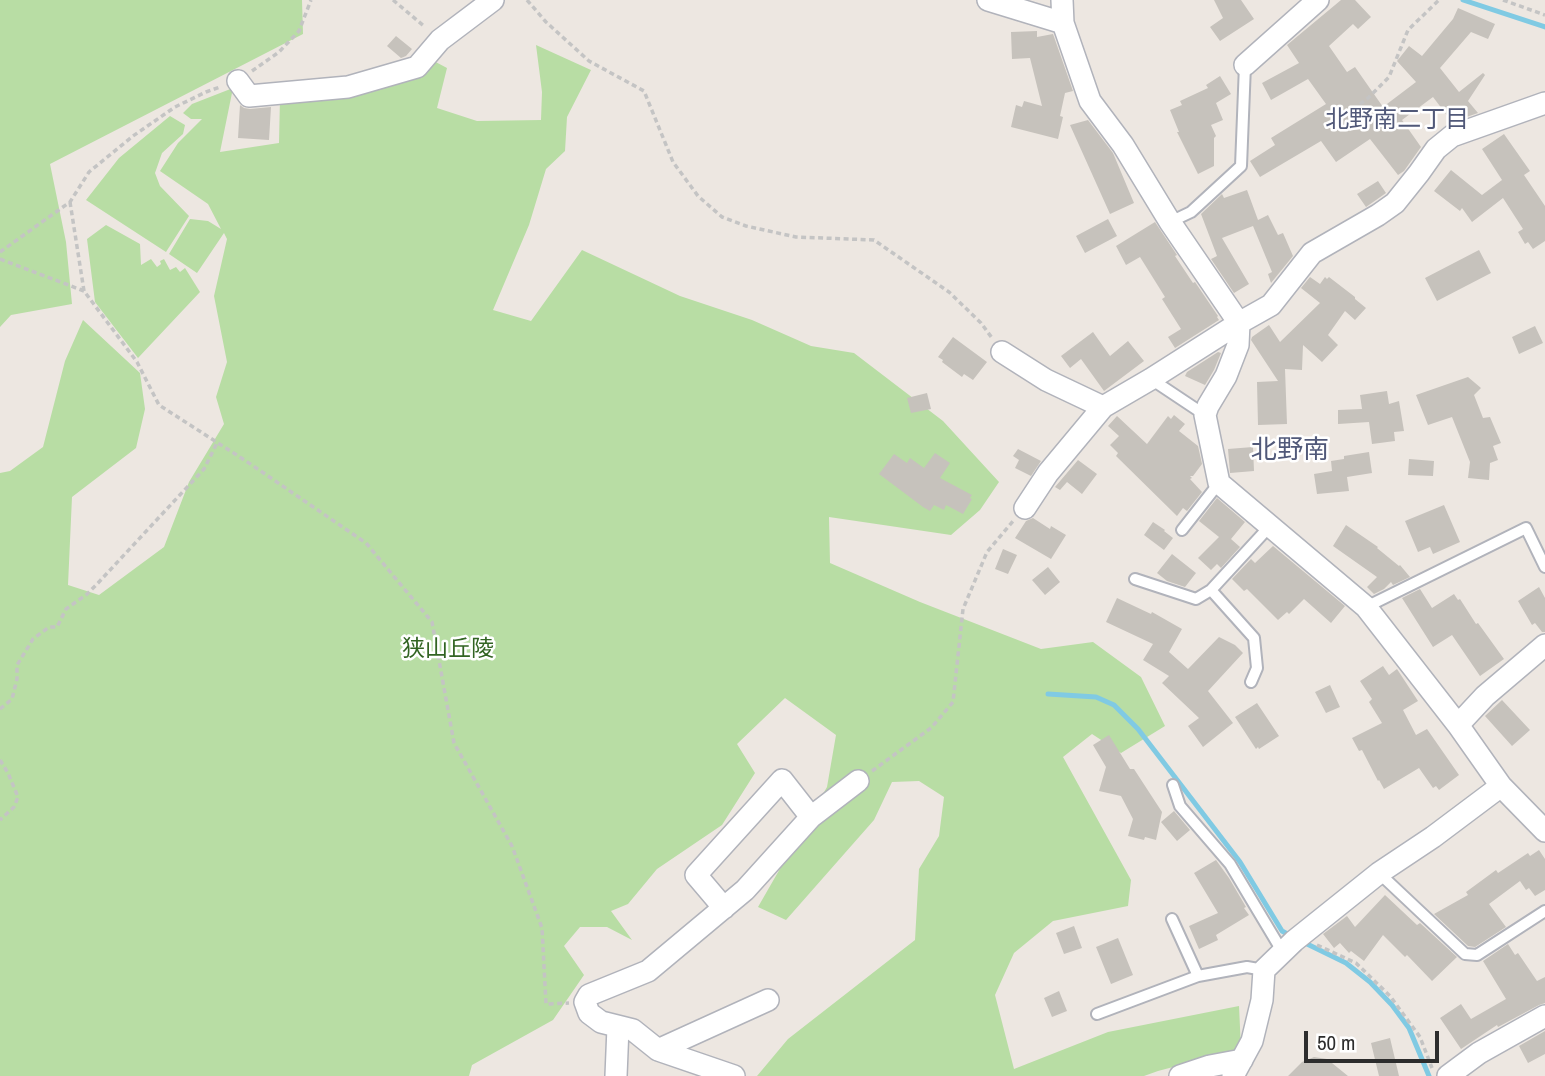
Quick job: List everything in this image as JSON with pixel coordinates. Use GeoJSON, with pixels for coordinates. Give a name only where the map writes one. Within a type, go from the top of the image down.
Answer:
{"type":"FeatureCollection","features":[{"type":"Feature","properties":{"kind":"street"},"geometry":{"type":"LineString","coordinates":[[238,81],[249,96],[348,87],[417,67],[440,40],[493,0]]}},
{"type":"Feature","properties":{"kind":"street"},"geometry":{"type":"LineString","coordinates":[[988,0],[1063,23]]}},
{"type":"Feature","properties":{"kind":"street"},"geometry":{"type":"LineString","coordinates":[[1062,0],[1063,23],[1090,101],[1123,145],[1170,222],[1239,323],[1238,345],[1226,376],[1205,415],[1219,483],[1366,607],[1458,725],[1501,786],[1545,831]]}},
{"type":"Feature","properties":{"kind":"street"},"geometry":{"type":"LineString","coordinates":[[1245,65],[1318,0]]}},
{"type":"Feature","properties":{"kind":"street"},"geometry":{"type":"LineString","coordinates":[[1025,508],[1048,473],[1103,407],[1271,305],[1312,253],[1395,203],[1436,149],[1452,136],[1545,103]]}},
{"type":"Feature","properties":{"kind":"street"},"geometry":{"type":"LineString","coordinates":[[1002,352],[1046,380],[1103,407]]}},
{"type":"Feature","properties":{"kind":"street"},"geometry":{"type":"LineString","coordinates":[[1458,725],[1485,696],[1545,645]]}},
{"type":"Feature","properties":{"kind":"street"},"geometry":{"type":"LineString","coordinates":[[723,908],[696,875],[782,780],[811,817]]}},
{"type":"Feature","properties":{"kind":"street"},"geometry":{"type":"LineString","coordinates":[[734,1076],[658,1050],[633,1030],[601,1022],[589,1013],[585,1002],[589,995],[648,971],[745,891],[811,817],[858,780]]}},
{"type":"Feature","properties":{"kind":"street"},"geometry":{"type":"LineString","coordinates":[[1180,1076],[1210,1066],[1238,1068],[1252,1041],[1262,1000],[1264,970],[1292,943],[1379,873],[1501,786]]}},
{"type":"Feature","properties":{"kind":"street"},"geometry":{"type":"LineString","coordinates":[[658,1050],[768,1000]]}},
{"type":"Feature","properties":{"kind":"street"},"geometry":{"type":"LineString","coordinates":[[1448,1076],[1479,1053],[1545,1016]]}},
{"type":"Feature","properties":{"kind":"street"},"geometry":{"type":"LineString","coordinates":[[615,1076],[618,1027]]}},
{"type":"Feature","properties":{"kind":"lane"},"geometry":{"type":"LineString","coordinates":[[1170,222],[1191,212],[1241,166],[1245,65]]}},
{"type":"Feature","properties":{"kind":"lane"},"geometry":{"type":"LineString","coordinates":[[1152,379],[1205,415]]}},
{"type":"Feature","properties":{"kind":"lane"},"geometry":{"type":"LineString","coordinates":[[1182,530],[1219,483]]}},
{"type":"Feature","properties":{"kind":"lane"},"geometry":{"type":"LineString","coordinates":[[1135,579],[1196,598],[1211,590],[1270,526]]}},
{"type":"Feature","properties":{"kind":"lane"},"geometry":{"type":"LineString","coordinates":[[1366,607],[1526,528],[1545,567]]}},
{"type":"Feature","properties":{"kind":"lane"},"geometry":{"type":"LineString","coordinates":[[1211,590],[1254,638],[1257,668],[1251,682]]}},
{"type":"Feature","properties":{"kind":"lane"},"geometry":{"type":"LineString","coordinates":[[1173,785],[1180,806],[1230,863],[1292,943]]}},
{"type":"Feature","properties":{"kind":"lane"},"geometry":{"type":"LineString","coordinates":[[1379,873],[1465,954],[1477,955],[1545,911]]}},
{"type":"Feature","properties":{"kind":"lane"},"geometry":{"type":"LineString","coordinates":[[1172,919],[1198,976]]}},
{"type":"Feature","properties":{"kind":"lane"},"geometry":{"type":"LineString","coordinates":[[1097,1014],[1198,976],[1247,967],[1264,970]]}},
{"type":"Feature","properties":{"kind":"path"},"geometry":{"type":"LineString","coordinates":[[0,252],[70,202],[89,172],[133,136],[175,107],[205,92],[238,81],[279,52],[299,31],[312,0]]}},
{"type":"Feature","properties":{"kind":"path"},"geometry":{"type":"LineString","coordinates":[[393,0],[440,40]]}},
{"type":"Feature","properties":{"kind":"path"},"geometry":{"type":"LineString","coordinates":[[527,0],[546,22],[589,61],[644,91],[673,162],[698,196],[722,217],[746,226],[796,237],[874,240],[949,292],[981,323],[1002,352]]}},
{"type":"Feature","properties":{"kind":"path"},"geometry":{"type":"LineString","coordinates":[[1333,125],[1368,98],[1389,77],[1408,30],[1439,0]]}},
{"type":"Feature","properties":{"kind":"path"},"geometry":{"type":"LineString","coordinates":[[1503,0],[1545,15]]}},
{"type":"Feature","properties":{"kind":"path"},"geometry":{"type":"LineString","coordinates":[[70,202],[84,291],[137,362],[159,405],[366,543],[432,622],[454,743],[512,846],[542,928],[546,1004],[585,1002]]}},
{"type":"Feature","properties":{"kind":"path"},"geometry":{"type":"LineString","coordinates":[[0,259],[84,291]]}},
{"type":"Feature","properties":{"kind":"path"},"geometry":{"type":"LineString","coordinates":[[0,709],[12,699],[17,665],[33,639],[49,627],[57,627],[66,609],[92,589],[204,469],[217,443]]}},
{"type":"Feature","properties":{"kind":"path"},"geometry":{"type":"LineString","coordinates":[[858,780],[931,728],[953,702],[962,609],[987,552],[1025,508]]}},
{"type":"Feature","properties":{"kind":"path"},"geometry":{"type":"LineString","coordinates":[[0,760],[18,797],[14,807],[0,820]]}},
{"type":"Feature","properties":{"kind":"path"},"geometry":{"type":"LineString","coordinates":[[1292,943],[1356,963],[1390,996],[1420,1037],[1436,1076]]}},
{"type":"Feature","properties":{"kind":"green space"},"geometry":{"type":"Polygon","coordinates":[[[0,0],[302,0],[303,34],[50,164],[66,242],[72,304],[11,315],[0,327],[0,0]]]}},
{"type":"Feature","properties":{"kind":"green space","name":"狭山丘陵"},"geometry":{"type":"Polygon","coordinates":[[[536,45],[591,70],[567,117],[565,151],[546,169],[529,225],[493,310],[531,321],[582,250],[680,296],[752,320],[811,346],[854,353],[943,421],[999,482],[980,510],[951,535],[829,517],[830,563],[920,602],[1041,649],[1093,642],[1141,677],[1165,726],[1121,753],[1092,734],[1063,757],[1131,880],[1128,906],[1053,921],[1014,953],[995,995],[1014,1069],[1108,1032],[1239,1006],[1241,1049],[1144,1076],[757,1076],[788,1039],[915,940],[919,869],[939,836],[944,797],[919,781],[892,782],[874,820],[786,920],[758,907],[827,787],[836,735],[785,698],[737,744],[755,773],[722,825],[657,869],[628,904],[611,911],[632,940],[607,927],[580,927],[564,946],[584,975],[553,1020],[472,1065],[469,1076],[0,1076],[0,473],[10,471],[43,447],[65,361],[83,320],[140,373],[145,409],[136,448],[72,497],[68,585],[99,595],[164,547],[189,482],[224,424],[216,397],[227,362],[214,296],[227,239],[224,233],[197,273],[169,254],[190,219],[208,221],[221,229],[208,204],[160,171],[178,143],[202,119],[191,119],[183,113],[192,104],[233,88],[220,152],[279,143],[280,98],[430,59],[447,68],[437,108],[477,121],[541,120],[542,92],[536,45]]]}},
{"type":"Feature","properties":{"kind":"green space"},"geometry":{"type":"Polygon","coordinates":[[[170,116],[185,125],[183,134],[162,153],[155,173],[160,186],[189,216],[166,252],[86,200],[119,158],[170,116]]]}},
{"type":"Feature","properties":{"kind":"green space"},"geometry":{"type":"Polygon","coordinates":[[[106,225],[140,244],[141,265],[151,259],[157,267],[164,259],[170,270],[176,267],[180,272],[185,268],[200,292],[138,358],[95,302],[87,239],[106,225]]]}},
{"type":"Feature","properties":{"kind":"building"},"geometry":{"type":"Polygon","coordinates":[[[1214,0],[1241,0],[1254,19],[1220,41],[1210,27],[1223,18],[1214,0]]]}},
{"type":"Feature","properties":{"kind":"building"},"geometry":{"type":"Polygon","coordinates":[[[1341,0],[1355,0],[1371,17],[1358,29],[1353,24],[1329,46],[1347,72],[1355,67],[1383,107],[1416,82],[1397,61],[1409,46],[1422,56],[1453,19],[1458,8],[1495,24],[1488,39],[1471,32],[1440,68],[1459,92],[1483,73],[1485,75],[1468,101],[1478,113],[1452,122],[1433,97],[1402,120],[1421,147],[1398,175],[1370,139],[1336,162],[1321,141],[1260,177],[1250,161],[1275,145],[1271,138],[1326,104],[1308,79],[1271,100],[1262,83],[1299,63],[1287,45],[1341,0]]]}},
{"type":"Feature","properties":{"kind":"building"},"geometry":{"type":"Polygon","coordinates":[[[1037,31],[1037,37],[1053,34],[1073,91],[1065,93],[1058,139],[1011,127],[1016,105],[1022,107],[1024,101],[1042,106],[1030,58],[1012,59],[1011,32],[1037,31]]]}},
{"type":"Feature","properties":{"kind":"building"},"geometry":{"type":"Polygon","coordinates":[[[396,36],[412,49],[401,58],[387,46],[396,36]]]}},
{"type":"Feature","properties":{"kind":"building"},"geometry":{"type":"Polygon","coordinates":[[[1220,76],[1231,94],[1216,103],[1223,120],[1211,125],[1216,136],[1214,166],[1198,174],[1177,132],[1170,110],[1182,105],[1180,101],[1208,88],[1206,85],[1220,76]]]}},
{"type":"Feature","properties":{"kind":"building"},"geometry":{"type":"Polygon","coordinates":[[[240,105],[250,109],[271,107],[269,140],[238,138],[240,105]]]}},
{"type":"Feature","properties":{"kind":"building"},"geometry":{"type":"Polygon","coordinates":[[[1088,120],[1113,153],[1134,203],[1110,214],[1070,125],[1088,120]]]}},
{"type":"Feature","properties":{"kind":"building"},"geometry":{"type":"Polygon","coordinates":[[[1504,134],[1530,171],[1524,175],[1545,206],[1545,241],[1533,249],[1528,242],[1525,244],[1518,232],[1523,229],[1503,198],[1472,222],[1462,208],[1460,211],[1434,191],[1451,170],[1482,195],[1502,180],[1482,149],[1504,134]]]}},
{"type":"Feature","properties":{"kind":"building"},"geometry":{"type":"Polygon","coordinates":[[[1378,181],[1386,193],[1366,207],[1357,194],[1378,181]]]}},
{"type":"Feature","properties":{"kind":"building"},"geometry":{"type":"Polygon","coordinates":[[[1247,190],[1258,220],[1268,215],[1278,235],[1283,233],[1293,256],[1271,283],[1268,274],[1272,272],[1253,226],[1222,238],[1249,284],[1234,293],[1211,259],[1217,256],[1201,214],[1222,194],[1224,198],[1247,190]]]}},
{"type":"Feature","properties":{"kind":"building"},"geometry":{"type":"Polygon","coordinates":[[[1108,219],[1117,236],[1085,253],[1076,236],[1108,219]]]}},
{"type":"Feature","properties":{"kind":"building"},"geometry":{"type":"Polygon","coordinates":[[[1155,222],[1219,320],[1175,348],[1168,337],[1181,329],[1162,299],[1165,297],[1140,257],[1126,265],[1116,246],[1155,222]]]}},
{"type":"Feature","properties":{"kind":"building"},"geometry":{"type":"Polygon","coordinates":[[[1479,250],[1491,273],[1437,301],[1425,278],[1479,250]]]}},
{"type":"Feature","properties":{"kind":"building"},"geometry":{"type":"Polygon","coordinates":[[[1310,277],[1320,284],[1325,277],[1329,277],[1366,308],[1355,320],[1345,311],[1328,335],[1338,345],[1322,362],[1303,345],[1302,370],[1285,369],[1287,424],[1258,425],[1257,382],[1278,381],[1251,340],[1252,337],[1269,325],[1280,342],[1320,303],[1301,288],[1310,277]]]}},
{"type":"Feature","properties":{"kind":"building"},"geometry":{"type":"Polygon","coordinates":[[[1535,326],[1543,343],[1519,354],[1512,337],[1535,326]]]}},
{"type":"Feature","properties":{"kind":"building"},"geometry":{"type":"Polygon","coordinates":[[[1093,332],[1110,356],[1128,341],[1144,361],[1104,391],[1081,359],[1070,368],[1061,356],[1093,332]]]}},
{"type":"Feature","properties":{"kind":"building"},"geometry":{"type":"Polygon","coordinates":[[[953,337],[987,362],[973,380],[964,374],[962,377],[938,357],[953,337]]]}},
{"type":"Feature","properties":{"kind":"building"},"geometry":{"type":"Polygon","coordinates":[[[1218,352],[1221,353],[1205,385],[1185,376],[1187,372],[1218,352]]]}},
{"type":"Feature","properties":{"kind":"building"},"geometry":{"type":"Polygon","coordinates":[[[1468,377],[1481,388],[1474,395],[1483,418],[1490,417],[1501,443],[1493,446],[1498,460],[1490,463],[1489,480],[1468,478],[1470,462],[1452,417],[1428,425],[1416,395],[1468,377]]]}},
{"type":"Feature","properties":{"kind":"building"},"geometry":{"type":"Polygon","coordinates":[[[1387,391],[1389,404],[1399,401],[1404,431],[1394,432],[1395,441],[1372,444],[1369,422],[1338,424],[1338,410],[1362,409],[1360,395],[1387,391]]]}},
{"type":"Feature","properties":{"kind":"building"},"geometry":{"type":"Polygon","coordinates":[[[927,393],[931,409],[911,413],[907,398],[927,393]]]}},
{"type":"Feature","properties":{"kind":"building"},"geometry":{"type":"Polygon","coordinates":[[[1174,415],[1185,424],[1179,431],[1198,446],[1202,464],[1190,479],[1202,492],[1187,511],[1183,508],[1177,516],[1116,456],[1118,453],[1110,445],[1119,436],[1108,426],[1117,416],[1147,444],[1168,416],[1171,419],[1174,415]]]}},
{"type":"Feature","properties":{"kind":"building"},"geometry":{"type":"Polygon","coordinates":[[[1253,447],[1254,471],[1230,473],[1228,449],[1253,447]]]}},
{"type":"Feature","properties":{"kind":"building"},"geometry":{"type":"Polygon","coordinates":[[[1018,449],[1041,461],[1031,476],[1015,468],[1019,460],[1013,456],[1018,449]]]}},
{"type":"Feature","properties":{"kind":"building"},"geometry":{"type":"Polygon","coordinates":[[[1369,452],[1372,473],[1347,477],[1349,491],[1317,494],[1314,474],[1332,471],[1331,461],[1369,452]]]}},
{"type":"Feature","properties":{"kind":"building"},"geometry":{"type":"Polygon","coordinates":[[[935,453],[950,463],[940,478],[972,495],[963,514],[946,505],[944,510],[934,505],[930,511],[879,474],[894,454],[907,463],[910,458],[924,468],[935,453]]]}},
{"type":"Feature","properties":{"kind":"building"},"geometry":{"type":"Polygon","coordinates":[[[1409,459],[1434,461],[1433,476],[1408,475],[1409,459]]]}},
{"type":"Feature","properties":{"kind":"building"},"geometry":{"type":"Polygon","coordinates":[[[1078,460],[1097,474],[1082,494],[1067,482],[1060,490],[1055,487],[1078,460]]]}},
{"type":"Feature","properties":{"kind":"building"},"geometry":{"type":"Polygon","coordinates":[[[1217,498],[1245,522],[1231,539],[1240,547],[1221,568],[1217,564],[1211,570],[1198,558],[1219,537],[1199,521],[1217,498]]]}},
{"type":"Feature","properties":{"kind":"building"},"geometry":{"type":"Polygon","coordinates":[[[1444,505],[1460,542],[1433,554],[1430,547],[1418,552],[1405,521],[1444,505]]]}},
{"type":"Feature","properties":{"kind":"building"},"geometry":{"type":"Polygon","coordinates":[[[1033,518],[1066,535],[1051,559],[1015,538],[1026,521],[1033,518]]]}},
{"type":"Feature","properties":{"kind":"building"},"geometry":{"type":"Polygon","coordinates":[[[1153,522],[1173,538],[1164,550],[1144,535],[1153,522]]]}},
{"type":"Feature","properties":{"kind":"building"},"geometry":{"type":"Polygon","coordinates":[[[1346,525],[1378,547],[1410,577],[1393,585],[1391,582],[1374,594],[1367,587],[1377,577],[1333,546],[1346,525]]]}},
{"type":"Feature","properties":{"kind":"building"},"geometry":{"type":"Polygon","coordinates":[[[1273,546],[1345,606],[1331,623],[1304,599],[1289,614],[1287,612],[1278,620],[1247,589],[1244,591],[1232,579],[1251,559],[1255,563],[1273,546]]]}},
{"type":"Feature","properties":{"kind":"building"},"geometry":{"type":"Polygon","coordinates":[[[1003,549],[1017,555],[1008,574],[995,569],[1003,549]]]}},
{"type":"Feature","properties":{"kind":"building"},"geometry":{"type":"Polygon","coordinates":[[[1172,554],[1196,573],[1185,587],[1167,581],[1157,573],[1172,554]]]}},
{"type":"Feature","properties":{"kind":"building"},"geometry":{"type":"Polygon","coordinates":[[[1048,567],[1060,582],[1045,595],[1032,580],[1048,567]]]}},
{"type":"Feature","properties":{"kind":"building"},"geometry":{"type":"Polygon","coordinates":[[[1539,587],[1545,598],[1545,632],[1535,623],[1532,625],[1518,601],[1539,587]]]}},
{"type":"Feature","properties":{"kind":"building"},"geometry":{"type":"Polygon","coordinates":[[[1420,589],[1432,608],[1454,594],[1460,599],[1504,659],[1480,676],[1452,635],[1433,647],[1402,598],[1420,589]]]}},
{"type":"Feature","properties":{"kind":"building"},"geometry":{"type":"Polygon","coordinates":[[[1117,598],[1151,614],[1152,612],[1182,629],[1169,652],[1188,669],[1219,637],[1235,645],[1243,653],[1208,691],[1233,723],[1203,747],[1188,726],[1199,718],[1162,683],[1169,676],[1143,660],[1153,644],[1106,622],[1117,598]]]}},
{"type":"Feature","properties":{"kind":"building"},"geometry":{"type":"Polygon","coordinates":[[[1383,666],[1389,675],[1397,669],[1418,701],[1403,710],[1416,735],[1427,729],[1459,775],[1439,790],[1436,786],[1433,788],[1419,768],[1384,789],[1352,738],[1382,723],[1369,702],[1372,699],[1360,681],[1383,666]]]}},
{"type":"Feature","properties":{"kind":"building"},"geometry":{"type":"Polygon","coordinates":[[[1330,685],[1340,707],[1326,713],[1315,692],[1330,685]]]}},
{"type":"Feature","properties":{"kind":"building"},"geometry":{"type":"Polygon","coordinates":[[[1502,700],[1530,730],[1512,746],[1485,716],[1502,700]]]}},
{"type":"Feature","properties":{"kind":"building"},"geometry":{"type":"Polygon","coordinates":[[[1257,703],[1279,736],[1259,749],[1256,749],[1235,717],[1257,703]]]}},
{"type":"Feature","properties":{"kind":"building"},"geometry":{"type":"Polygon","coordinates":[[[1109,735],[1162,812],[1156,840],[1128,836],[1133,819],[1121,796],[1099,791],[1106,767],[1093,745],[1109,735]]]}},
{"type":"Feature","properties":{"kind":"building"},"geometry":{"type":"Polygon","coordinates":[[[1174,811],[1190,830],[1177,841],[1161,822],[1174,811]]]}},
{"type":"Feature","properties":{"kind":"building"},"geometry":{"type":"Polygon","coordinates":[[[1539,850],[1545,859],[1545,890],[1535,896],[1529,888],[1526,890],[1520,881],[1489,904],[1506,927],[1475,947],[1468,946],[1434,914],[1468,895],[1466,892],[1496,870],[1498,873],[1528,853],[1530,856],[1539,850]]]}},
{"type":"Feature","properties":{"kind":"building"},"geometry":{"type":"Polygon","coordinates":[[[1216,860],[1249,915],[1216,935],[1218,940],[1199,949],[1189,926],[1218,913],[1194,873],[1216,860]]]}},
{"type":"Feature","properties":{"kind":"building"},"geometry":{"type":"Polygon","coordinates":[[[1385,895],[1457,957],[1432,981],[1383,935],[1364,961],[1351,951],[1349,953],[1340,943],[1334,948],[1323,934],[1347,916],[1355,927],[1385,895]]]}},
{"type":"Feature","properties":{"kind":"building"},"geometry":{"type":"Polygon","coordinates":[[[1074,926],[1082,948],[1064,954],[1056,933],[1074,926]]]}},
{"type":"Feature","properties":{"kind":"building"},"geometry":{"type":"Polygon","coordinates":[[[1118,938],[1133,975],[1111,984],[1096,947],[1118,938]]]}},
{"type":"Feature","properties":{"kind":"building"},"geometry":{"type":"Polygon","coordinates":[[[1508,944],[1515,955],[1518,953],[1537,981],[1545,977],[1545,1003],[1498,1027],[1497,1025],[1461,1049],[1440,1018],[1461,1004],[1471,1019],[1506,999],[1483,961],[1508,944]]]}},
{"type":"Feature","properties":{"kind":"building"},"geometry":{"type":"Polygon","coordinates":[[[1059,991],[1067,1011],[1052,1017],[1044,998],[1059,991]]]}},
{"type":"Feature","properties":{"kind":"building"},"geometry":{"type":"Polygon","coordinates":[[[1545,1031],[1545,1054],[1528,1063],[1519,1046],[1545,1031]]]}},
{"type":"Feature","properties":{"kind":"building"},"geometry":{"type":"Polygon","coordinates":[[[1390,1038],[1399,1076],[1379,1076],[1371,1043],[1390,1038]]]}},
{"type":"Feature","properties":{"kind":"building"},"geometry":{"type":"Polygon","coordinates":[[[1314,1057],[1327,1059],[1348,1076],[1288,1076],[1302,1062],[1314,1057]]]}},
{"type":"Feature","properties":{"kind":"waterway"},"geometry":{"type":"LineString","coordinates":[[1463,0],[1545,27]]}},
{"type":"Feature","properties":{"kind":"waterway"},"geometry":{"type":"LineString","coordinates":[[1048,694],[1096,697],[1114,705],[1138,729],[1240,862],[1282,931],[1291,936]]}},
{"type":"Feature","properties":{"kind":"waterway"},"geometry":{"type":"LineString","coordinates":[[1303,942],[1346,963],[1370,982],[1392,1005],[1409,1028],[1429,1076]]}},
{"type":"Feature","properties":{"kind":"district","name":"北野南二丁目"},"geometry":{"type":"Point","coordinates":[1397,121]}},
{"type":"Feature","properties":{"kind":"district","name":"北野南"},"geometry":{"type":"Point","coordinates":[1290,451]}}]}
